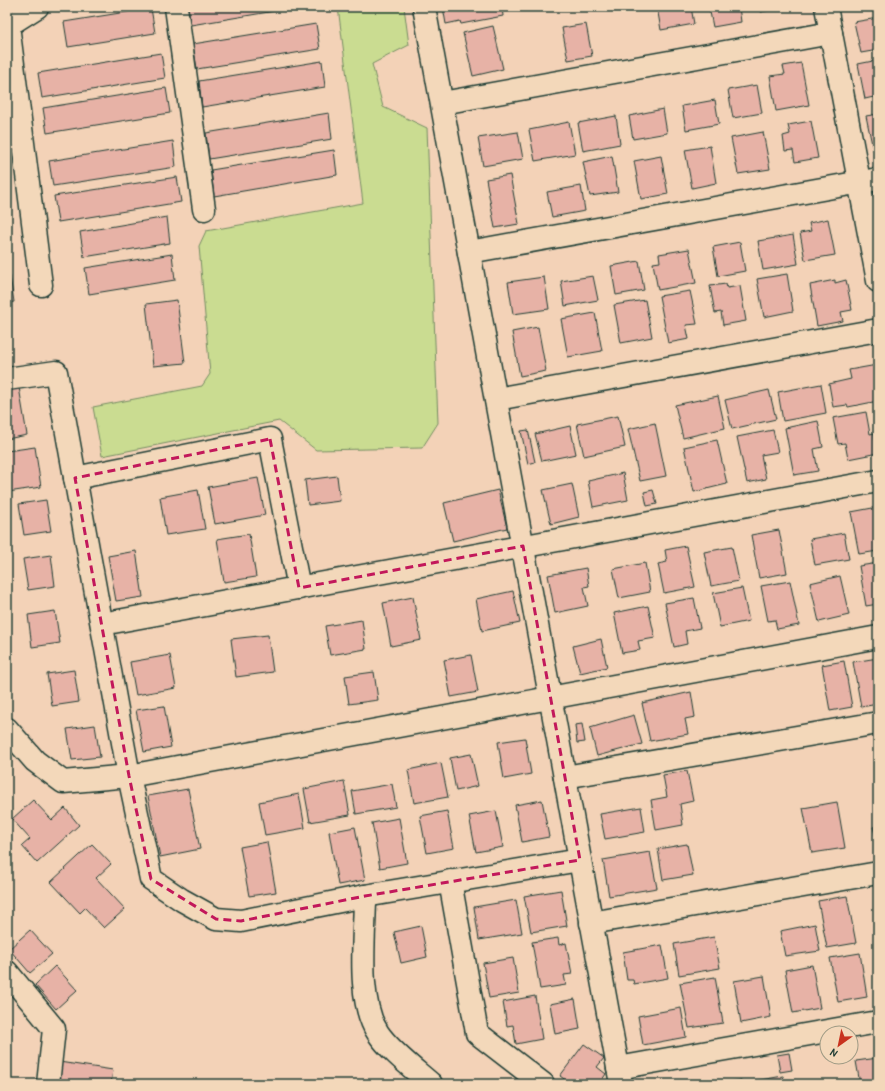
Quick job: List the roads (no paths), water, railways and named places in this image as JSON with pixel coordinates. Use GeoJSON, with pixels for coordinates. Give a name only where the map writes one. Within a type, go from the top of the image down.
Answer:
{"type":"FeatureCollection","features":[{"type":"Feature","properties":{"kind":"street"},"geometry":{"type":"LineString","coordinates":[[37,7],[7,25],[41,285]]}},
{"type":"Feature","properties":{"kind":"street"},"geometry":{"type":"LineString","coordinates":[[176,7],[204,209]]}},
{"type":"Feature","properties":{"kind":"street"},"geometry":{"type":"LineString","coordinates":[[424,7],[619,1076],[878,1022]]}},
{"type":"Feature","properties":{"kind":"street"},"geometry":{"type":"LineString","coordinates":[[826,7],[831,33],[869,180],[878,282]]}},
{"type":"Feature","properties":{"kind":"street"},"geometry":{"type":"LineString","coordinates":[[442,103],[831,33]]}},
{"type":"Feature","properties":{"kind":"street"},"geometry":{"type":"LineString","coordinates":[[469,252],[869,180]]}},
{"type":"Feature","properties":{"kind":"street"},"geometry":{"type":"LineString","coordinates":[[496,399],[878,330]]}},
{"type":"Feature","properties":{"kind":"street"},"geometry":{"type":"LineString","coordinates":[[7,380],[56,372],[129,776],[151,879],[182,900],[216,919],[241,921],[365,896],[580,860]]}},
{"type":"Feature","properties":{"kind":"street"},"geometry":{"type":"LineString","coordinates":[[75,478],[270,439],[299,588]]}},
{"type":"Feature","properties":{"kind":"street"},"geometry":{"type":"LineString","coordinates":[[102,624],[878,481]]}},
{"type":"Feature","properties":{"kind":"street"},"geometry":{"type":"LineString","coordinates":[[7,729],[35,761],[63,782],[129,776],[550,697],[878,638]]}},
{"type":"Feature","properties":{"kind":"street"},"geometry":{"type":"LineString","coordinates":[[565,777],[878,722]]}},
{"type":"Feature","properties":{"kind":"street"},"geometry":{"type":"LineString","coordinates":[[591,923],[878,874]]}},
{"type":"Feature","properties":{"kind":"street"},"geometry":{"type":"LineString","coordinates":[[450,881],[477,1033],[543,1084]]}},
{"type":"Feature","properties":{"kind":"street"},"geometry":{"type":"LineString","coordinates":[[365,896],[364,991],[369,1013],[378,1034],[406,1063],[431,1084]]}},
{"type":"Feature","properties":{"kind":"street"},"geometry":{"type":"LineString","coordinates":[[7,972],[54,1029],[48,1084]]}}]}
